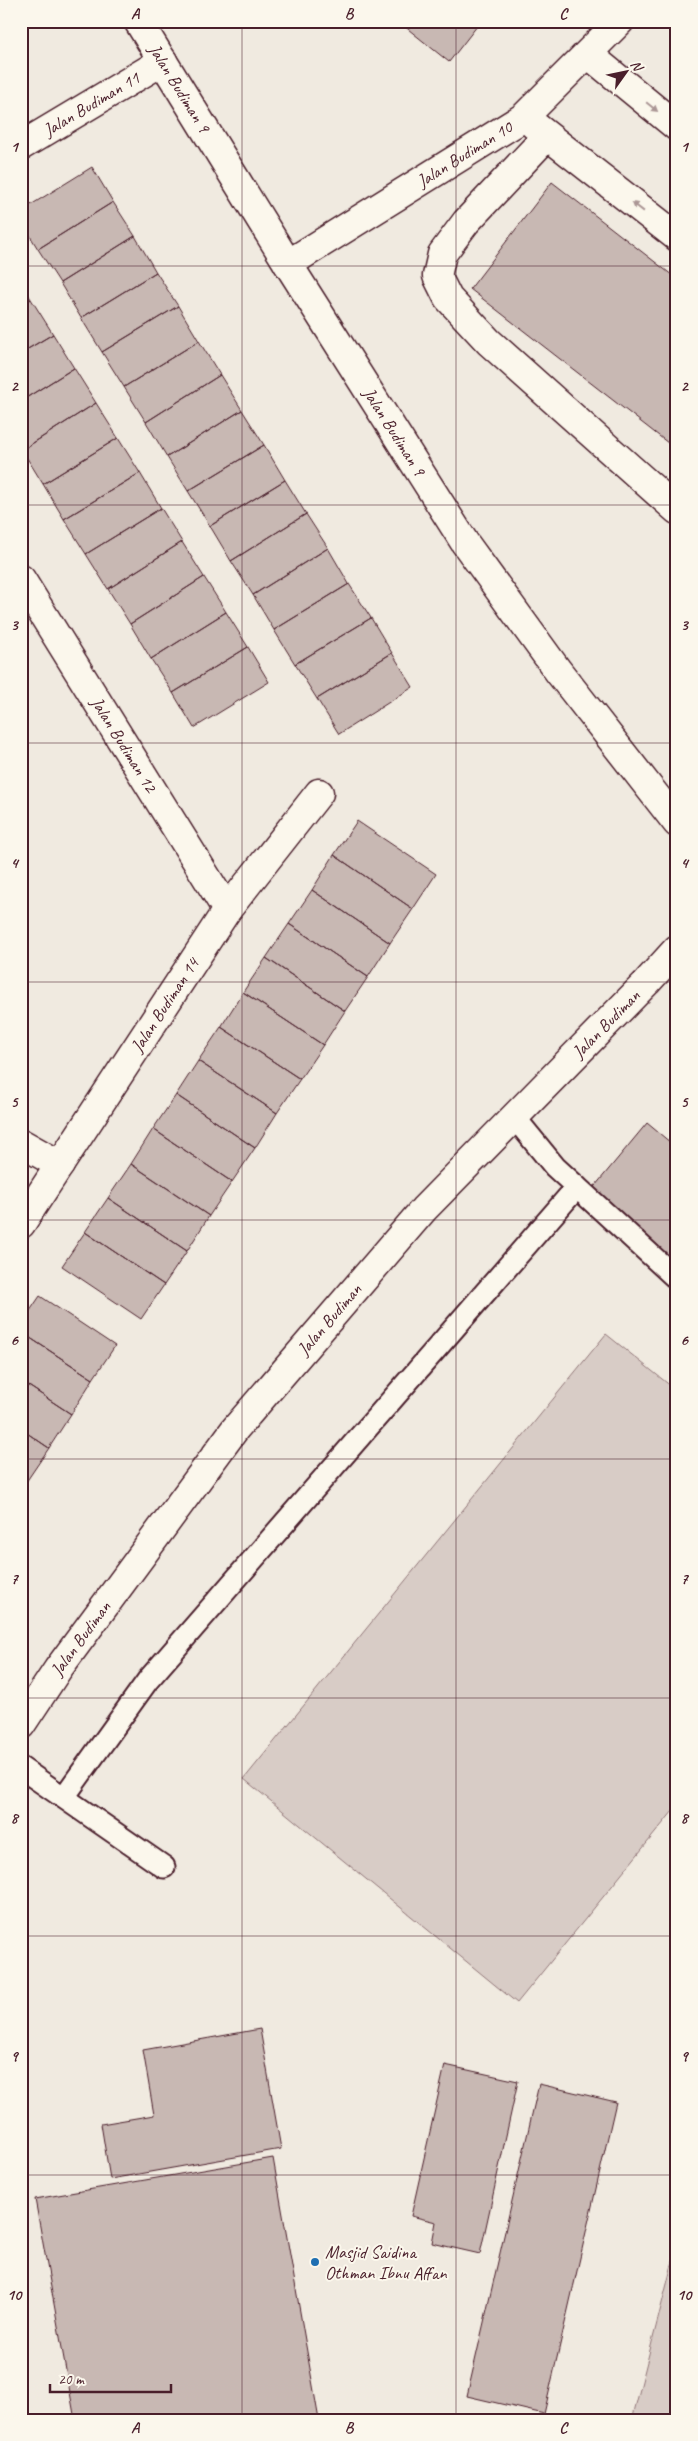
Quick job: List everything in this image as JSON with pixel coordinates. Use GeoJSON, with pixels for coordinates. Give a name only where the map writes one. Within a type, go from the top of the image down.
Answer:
{"type":"FeatureCollection","features":[{"type":"Feature","properties":{"kind":"street","name":"Jalan Budiman 9"},"geometry":{"type":"LineString","coordinates":[[138,21],[464,543],[558,671],[677,823]]}},
{"type":"Feature","properties":{"kind":"street","name":"Jalan Budiman 10"},"geometry":{"type":"LineString","coordinates":[[288,264],[524,117],[620,21]]}},
{"type":"Feature","properties":{"kind":"street"},"geometry":{"type":"LineString","coordinates":[[588,54],[677,128]]}},
{"type":"Feature","properties":{"kind":"street","name":"Jalan Budiman 11"},"geometry":{"type":"LineString","coordinates":[[21,146],[163,61]]}},
{"type":"Feature","properties":{"kind":"street"},"geometry":{"type":"LineString","coordinates":[[524,117],[677,237]]}},
{"type":"Feature","properties":{"kind":"street"},"geometry":{"type":"LineString","coordinates":[[548,136],[466,222],[442,254],[438,276],[448,298],[489,342],[677,510]]}},
{"type":"Feature","properties":{"kind":"street","name":"Jalan Budiman 12"},"geometry":{"type":"LineString","coordinates":[[21,579],[227,910]]}},
{"type":"Feature","properties":{"kind":"street","name":"Jalan Budiman 14"},"geometry":{"type":"LineString","coordinates":[[21,1224],[227,910],[319,793]]}},
{"type":"Feature","properties":{"kind":"street","name":"Jalan Budiman"},"geometry":{"type":"LineString","coordinates":[[21,1724],[58,1669],[235,1429],[424,1209],[647,982],[677,948]]}},
{"type":"Feature","properties":{"kind":"street"},"geometry":{"type":"LineString","coordinates":[[21,1143],[60,1165]]}},
{"type":"Feature","properties":{"kind":"lane"},"geometry":{"type":"LineString","coordinates":[[514,1118],[555,1167],[677,1279]]}},
{"type":"Feature","properties":{"kind":"lane"},"geometry":{"type":"LineString","coordinates":[[64,1797],[148,1680],[577,1187]]}},
{"type":"Feature","properties":{"kind":"lane"},"geometry":{"type":"LineString","coordinates":[[21,1768],[164,1867]]}},
{"type":"Feature","properties":{"kind":"shaded area"},"geometry":{"type":"Polygon","coordinates":[[[606,1334],[677,1391],[677,1806],[517,2003],[244,1779],[606,1334]]]}},
{"type":"Feature","properties":{"kind":"shaded area"},"geometry":{"type":"Polygon","coordinates":[[[677,2245],[677,2420],[632,2420],[677,2245]]]}},
{"type":"Feature","properties":{"kind":"building"},"geometry":{"type":"Polygon","coordinates":[[[398,21],[481,21],[449,62],[398,21]]]}},
{"type":"Feature","properties":{"kind":"building"},"geometry":{"type":"Polygon","coordinates":[[[92,167],[113,202],[38,249],[21,221],[21,211],[92,167]]]}},
{"type":"Feature","properties":{"kind":"building"},"geometry":{"type":"Polygon","coordinates":[[[552,182],[677,279],[677,450],[470,289],[552,182]]]}},
{"type":"Feature","properties":{"kind":"building"},"geometry":{"type":"Polygon","coordinates":[[[113,202],[135,236],[60,283],[38,249],[113,202]]]}},
{"type":"Feature","properties":{"kind":"building"},"geometry":{"type":"Polygon","coordinates":[[[135,236],[156,272],[81,318],[60,283],[135,236]]]}},
{"type":"Feature","properties":{"kind":"building"},"geometry":{"type":"Polygon","coordinates":[[[156,272],[178,306],[102,352],[81,318],[156,272]]]}},
{"type":"Feature","properties":{"kind":"building"},"geometry":{"type":"Polygon","coordinates":[[[21,282],[31,299],[21,305],[21,282]]]}},
{"type":"Feature","properties":{"kind":"building"},"geometry":{"type":"Polygon","coordinates":[[[31,299],[53,334],[21,353],[21,305],[31,299]]]}},
{"type":"Feature","properties":{"kind":"building"},"geometry":{"type":"Polygon","coordinates":[[[178,306],[199,341],[124,387],[102,352],[178,306]]]}},
{"type":"Feature","properties":{"kind":"building"},"geometry":{"type":"Polygon","coordinates":[[[53,334],[74,368],[21,401],[21,353],[53,334]]]}},
{"type":"Feature","properties":{"kind":"building"},"geometry":{"type":"Polygon","coordinates":[[[199,341],[220,375],[146,422],[124,387],[199,341]]]}},
{"type":"Feature","properties":{"kind":"building"},"geometry":{"type":"Polygon","coordinates":[[[74,368],[96,403],[22,450],[21,401],[74,368]]]}},
{"type":"Feature","properties":{"kind":"building"},"geometry":{"type":"Polygon","coordinates":[[[220,375],[242,410],[167,457],[146,422],[220,375]]]}},
{"type":"Feature","properties":{"kind":"building"},"geometry":{"type":"Polygon","coordinates":[[[96,403],[118,438],[43,484],[22,450],[96,403]]]}},
{"type":"Feature","properties":{"kind":"building"},"geometry":{"type":"Polygon","coordinates":[[[242,410],[264,445],[188,491],[167,457],[242,410]]]}},
{"type":"Feature","properties":{"kind":"building"},"geometry":{"type":"Polygon","coordinates":[[[118,438],[140,473],[64,519],[43,484],[118,438]]]}},
{"type":"Feature","properties":{"kind":"building"},"geometry":{"type":"Polygon","coordinates":[[[264,445],[285,480],[210,526],[188,491],[264,445]]]}},
{"type":"Feature","properties":{"kind":"building"},"geometry":{"type":"Polygon","coordinates":[[[140,473],[161,508],[86,554],[64,519],[140,473]]]}},
{"type":"Feature","properties":{"kind":"building"},"geometry":{"type":"Polygon","coordinates":[[[285,480],[306,514],[231,561],[210,526],[285,480]]]}},
{"type":"Feature","properties":{"kind":"building"},"geometry":{"type":"Polygon","coordinates":[[[161,508],[182,542],[108,589],[86,554],[161,508]]]}},
{"type":"Feature","properties":{"kind":"building"},"geometry":{"type":"Polygon","coordinates":[[[306,514],[328,548],[253,595],[231,561],[306,514]]]}},
{"type":"Feature","properties":{"kind":"building"},"geometry":{"type":"Polygon","coordinates":[[[182,542],[204,577],[130,624],[108,589],[182,542]]]}},
{"type":"Feature","properties":{"kind":"building"},"geometry":{"type":"Polygon","coordinates":[[[328,548],[349,584],[274,630],[253,595],[328,548]]]}},
{"type":"Feature","properties":{"kind":"building"},"geometry":{"type":"Polygon","coordinates":[[[204,577],[226,612],[151,659],[130,624],[204,577]]]}},
{"type":"Feature","properties":{"kind":"building"},"geometry":{"type":"Polygon","coordinates":[[[349,584],[371,618],[295,664],[274,630],[349,584]]]}},
{"type":"Feature","properties":{"kind":"building"},"geometry":{"type":"Polygon","coordinates":[[[226,612],[248,647],[173,693],[151,659],[226,612]]]}},
{"type":"Feature","properties":{"kind":"building"},"geometry":{"type":"Polygon","coordinates":[[[371,618],[392,653],[317,699],[295,664],[371,618]]]}},
{"type":"Feature","properties":{"kind":"building"},"geometry":{"type":"Polygon","coordinates":[[[248,647],[269,682],[194,728],[173,693],[248,647]]]}},
{"type":"Feature","properties":{"kind":"building"},"geometry":{"type":"Polygon","coordinates":[[[392,653],[413,687],[339,734],[317,699],[392,653]]]}},
{"type":"Feature","properties":{"kind":"building"},"geometry":{"type":"Polygon","coordinates":[[[357,821],[436,874],[413,909],[334,855],[357,821]]]}},
{"type":"Feature","properties":{"kind":"building"},"geometry":{"type":"Polygon","coordinates":[[[334,855],[413,909],[390,943],[312,890],[334,855]]]}},
{"type":"Feature","properties":{"kind":"building"},"geometry":{"type":"Polygon","coordinates":[[[312,890],[390,943],[368,977],[289,924],[312,890]]]}},
{"type":"Feature","properties":{"kind":"building"},"geometry":{"type":"Polygon","coordinates":[[[289,924],[368,977],[345,1011],[266,958],[289,924]]]}},
{"type":"Feature","properties":{"kind":"building"},"geometry":{"type":"Polygon","coordinates":[[[266,958],[345,1011],[323,1045],[243,992],[266,958]]]}},
{"type":"Feature","properties":{"kind":"building"},"geometry":{"type":"Polygon","coordinates":[[[243,992],[323,1045],[300,1079],[221,1027],[243,992]]]}},
{"type":"Feature","properties":{"kind":"building"},"geometry":{"type":"Polygon","coordinates":[[[221,1027],[300,1079],[277,1113],[198,1061],[221,1027]]]}},
{"type":"Feature","properties":{"kind":"building"},"geometry":{"type":"Polygon","coordinates":[[[198,1061],[277,1113],[255,1148],[176,1095],[198,1061]]]}},
{"type":"Feature","properties":{"kind":"building"},"geometry":{"type":"Polygon","coordinates":[[[176,1095],[255,1148],[232,1182],[153,1129],[176,1095]]]}},
{"type":"Feature","properties":{"kind":"building"},"geometry":{"type":"Polygon","coordinates":[[[647,1123],[677,1148],[677,1264],[590,1192],[647,1123]]]}},
{"type":"Feature","properties":{"kind":"building"},"geometry":{"type":"Polygon","coordinates":[[[153,1129],[232,1182],[209,1216],[131,1164],[153,1129]]]}},
{"type":"Feature","properties":{"kind":"building"},"geometry":{"type":"Polygon","coordinates":[[[131,1164],[209,1216],[187,1251],[108,1198],[131,1164]]]}},
{"type":"Feature","properties":{"kind":"building"},"geometry":{"type":"Polygon","coordinates":[[[108,1198],[187,1251],[164,1285],[85,1232],[108,1198]]]}},
{"type":"Feature","properties":{"kind":"building"},"geometry":{"type":"Polygon","coordinates":[[[85,1232],[164,1285],[141,1319],[62,1266],[85,1232]]]}},
{"type":"Feature","properties":{"kind":"building"},"geometry":{"type":"Polygon","coordinates":[[[40,1296],[115,1346],[93,1379],[21,1332],[21,1324],[40,1296]]]}},
{"type":"Feature","properties":{"kind":"building"},"geometry":{"type":"Polygon","coordinates":[[[21,1332],[93,1379],[71,1414],[21,1381],[21,1332]]]}},
{"type":"Feature","properties":{"kind":"building"},"geometry":{"type":"Polygon","coordinates":[[[21,1381],[71,1414],[49,1448],[21,1429],[21,1381]]]}},
{"type":"Feature","properties":{"kind":"building"},"geometry":{"type":"Polygon","coordinates":[[[21,1429],[49,1448],[26,1482],[21,1478],[21,1429]]]}},
{"type":"Feature","properties":{"kind":"building"},"geometry":{"type":"Polygon","coordinates":[[[260,2029],[281,2149],[110,2179],[101,2124],[154,2115],[143,2050],[260,2029]]]}},
{"type":"Feature","properties":{"kind":"building"},"geometry":{"type":"Polygon","coordinates":[[[445,2065],[518,2081],[480,2254],[432,2243],[436,2222],[411,2216],[445,2065]]]}},
{"type":"Feature","properties":{"kind":"building"},"geometry":{"type":"Polygon","coordinates":[[[539,2084],[616,2102],[544,2414],[467,2396],[539,2084]]]}},
{"type":"Feature","properties":{"kind":"building"},"geometry":{"type":"Polygon","coordinates":[[[273,2158],[319,2420],[75,2420],[35,2199],[273,2158]]]}},
{"type":"Feature","properties":{"kind":"place","name":"Masjid Saidina Othman Ibnu Affan"},"geometry":{"type":"Point","coordinates":[315,2262]}}]}
